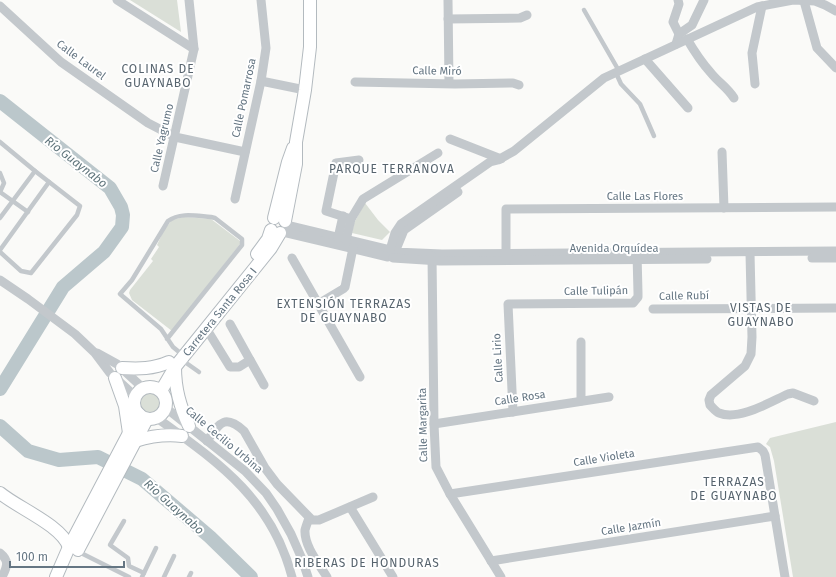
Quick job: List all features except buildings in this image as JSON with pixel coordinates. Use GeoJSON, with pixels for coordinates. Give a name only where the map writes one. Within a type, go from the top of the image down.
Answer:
{"type":"FeatureCollection","features":[{"type":"Feature","properties":{"kind":"street"},"geometry":{"type":"LineString","coordinates":[[117,0],[194,49]]}},
{"type":"Feature","properties":{"kind":"street","name":"Calle Yagrumo"},"geometry":{"type":"LineString","coordinates":[[163,186],[194,49],[189,0]]}},
{"type":"Feature","properties":{"kind":"street","name":"Calle Pomarrosa"},"geometry":{"type":"LineString","coordinates":[[235,199],[244,152],[261,81],[266,48],[261,0]]}},
{"type":"Feature","properties":{"kind":"street","name":"Carretera Santa Rosa I"},"geometry":{"type":"LineString","coordinates":[[148,391],[206,328],[267,253],[280,227],[288,162],[296,142],[306,90],[310,47],[310,0]]}},
{"type":"Feature","properties":{"kind":"street"},"geometry":{"type":"LineString","coordinates":[[448,0],[449,83]]}},
{"type":"Feature","properties":{"kind":"street"},"geometry":{"type":"LineString","coordinates":[[678,0],[679,4],[673,22],[674,27],[679,34]]}},
{"type":"Feature","properties":{"kind":"street"},"geometry":{"type":"LineString","coordinates":[[676,44],[679,34],[692,25],[704,0]]}},
{"type":"Feature","properties":{"kind":"street"},"geometry":{"type":"LineString","coordinates":[[391,254],[395,233],[401,224],[490,162],[499,159],[521,145],[604,78],[762,6],[792,0],[815,1],[836,11]]}},
{"type":"Feature","properties":{"kind":"street"},"geometry":{"type":"LineString","coordinates":[[804,1],[817,48],[836,68]]}},
{"type":"Feature","properties":{"kind":"street","name":"Calle Laurel"},"geometry":{"type":"LineString","coordinates":[[0,6],[61,62],[148,123],[175,137],[244,152]]}},
{"type":"Feature","properties":{"kind":"street"},"geometry":{"type":"LineString","coordinates":[[755,84],[752,53],[762,6]]}},
{"type":"Feature","properties":{"kind":"street"},"geometry":{"type":"LineString","coordinates":[[448,18],[520,18],[527,15]]}},
{"type":"Feature","properties":{"kind":"street"},"geometry":{"type":"LineString","coordinates":[[687,39],[712,74],[727,87],[734,98]]}},
{"type":"Feature","properties":{"kind":"street"},"geometry":{"type":"LineString","coordinates":[[645,59],[688,108]]}},
{"type":"Feature","properties":{"kind":"street"},"geometry":{"type":"LineString","coordinates":[[261,81],[306,90]]}},
{"type":"Feature","properties":{"kind":"street","name":"Calle Miró"},"geometry":{"type":"LineString","coordinates":[[355,82],[513,83],[518,85]]}},
{"type":"Feature","properties":{"kind":"street"},"geometry":{"type":"LineString","coordinates":[[450,139],[499,159]]}},
{"type":"Feature","properties":{"kind":"street"},"geometry":{"type":"LineString","coordinates":[[722,152],[724,208]]}},
{"type":"Feature","properties":{"kind":"street"},"geometry":{"type":"LineString","coordinates":[[342,239],[347,217],[363,200],[438,153]]}},
{"type":"Feature","properties":{"kind":"street"},"geometry":{"type":"LineString","coordinates":[[347,217],[326,211],[336,162],[359,160]]}},
{"type":"Feature","properties":{"kind":"street","name":"Calle Las Flores"},"geometry":{"type":"LineString","coordinates":[[506,257],[506,209],[836,207]]}},
{"type":"Feature","properties":{"kind":"street","name":"Carretera Santa Rosa I"},"geometry":{"type":"LineString","coordinates":[[177,359],[264,245],[280,227]]}},
{"type":"Feature","properties":{"kind":"street","name":"Avenida Orquídea"},"geometry":{"type":"LineString","coordinates":[[280,227],[342,239],[391,254]]}},
{"type":"Feature","properties":{"kind":"street","name":"Avenida Orquídea"},"geometry":{"type":"LineString","coordinates":[[280,227],[353,248],[391,254],[432,257],[750,256],[836,258]]}},
{"type":"Feature","properties":{"kind":"street"},"geometry":{"type":"LineString","coordinates":[[318,304],[343,289],[353,248]]}},
{"type":"Feature","properties":{"kind":"street","name":"Avenida Orquídea"},"geometry":{"type":"LineString","coordinates":[[750,256],[836,252]]}},
{"type":"Feature","properties":{"kind":"street","name":"Calle Tulipán"},"geometry":{"type":"LineString","coordinates":[[508,304],[633,303],[638,297],[637,256]]}},
{"type":"Feature","properties":{"kind":"street"},"geometry":{"type":"LineString","coordinates":[[750,256],[752,346],[749,360],[745,366],[711,395],[709,400],[710,405],[718,413],[734,415],[744,414],[788,394],[793,394],[814,401]]}},
{"type":"Feature","properties":{"kind":"street","name":"Calle Margarita"},"geometry":{"type":"LineString","coordinates":[[432,257],[436,467],[450,494],[501,577]]}},
{"type":"Feature","properties":{"kind":"street"},"geometry":{"type":"LineString","coordinates":[[292,258],[360,377]]}},
{"type":"Feature","properties":{"kind":"street"},"geometry":{"type":"LineString","coordinates":[[0,280],[75,334],[95,353],[110,373],[144,369],[177,359],[178,396],[189,426]]}},
{"type":"Feature","properties":{"kind":"street","name":"Calle Lirio"},"geometry":{"type":"LineString","coordinates":[[508,304],[513,412]]}},
{"type":"Feature","properties":{"kind":"street","name":"Calle Rubí"},"geometry":{"type":"LineString","coordinates":[[653,309],[751,307],[836,308]]}},
{"type":"Feature","properties":{"kind":"street"},"geometry":{"type":"LineString","coordinates":[[230,324],[264,385]]}},
{"type":"Feature","properties":{"kind":"street"},"geometry":{"type":"LineString","coordinates":[[206,328],[230,367],[239,367],[250,360]]}},
{"type":"Feature","properties":{"kind":"street"},"geometry":{"type":"LineString","coordinates":[[581,342],[581,401]]}},
{"type":"Feature","properties":{"kind":"street"},"geometry":{"type":"LineString","coordinates":[[56,577],[73,549],[129,443],[147,417],[161,415],[166,408],[166,398],[148,391],[118,373]]}},
{"type":"Feature","properties":{"kind":"street"},"geometry":{"type":"LineString","coordinates":[[118,373],[125,406],[129,443]]}},
{"type":"Feature","properties":{"kind":"street"},"geometry":{"type":"LineString","coordinates":[[147,417],[135,406],[148,391]]}},
{"type":"Feature","properties":{"kind":"street","name":"Calle Rosa"},"geometry":{"type":"LineString","coordinates":[[434,424],[609,397]]}},
{"type":"Feature","properties":{"kind":"street","name":"Calle Cecilio Urbina"},"geometry":{"type":"LineString","coordinates":[[166,408],[244,471],[266,493],[291,534],[307,575]]}},
{"type":"Feature","properties":{"kind":"street","name":"Calle Cecilio Urbina"},"geometry":{"type":"LineString","coordinates":[[147,417],[182,436],[229,473],[251,496],[267,519],[284,552],[292,577]]}},
{"type":"Feature","properties":{"kind":"street"},"geometry":{"type":"LineString","coordinates":[[207,441],[218,424],[234,423],[240,427],[250,440],[255,451],[273,479],[312,520],[319,520],[373,497]]}},
{"type":"Feature","properties":{"kind":"street"},"geometry":{"type":"LineString","coordinates":[[129,443],[157,436],[182,436]]}},
{"type":"Feature","properties":{"kind":"street","name":"Calle Violeta"},"geometry":{"type":"LineString","coordinates":[[450,494],[754,446],[761,449],[766,455],[775,516]]}},
{"type":"Feature","properties":{"kind":"street"},"geometry":{"type":"LineString","coordinates":[[1,496],[57,531],[73,549]]}},
{"type":"Feature","properties":{"kind":"street"},"geometry":{"type":"LineString","coordinates":[[350,507],[393,577]]}},
{"type":"Feature","properties":{"kind":"street"},"geometry":{"type":"LineString","coordinates":[[775,516],[785,577]]}},
{"type":"Feature","properties":{"kind":"street","name":"Calle Jazmín"},"geometry":{"type":"LineString","coordinates":[[491,561],[775,516]]}},
{"type":"Feature","properties":{"kind":"street"},"geometry":{"type":"LineString","coordinates":[[309,518],[305,529],[306,539],[327,577]]}},
{"type":"Feature","properties":{"kind":"street"},"geometry":{"type":"LineString","coordinates":[[65,577],[73,549]]}},
{"type":"Feature","properties":{"kind":"street"},"geometry":{"type":"LineString","coordinates":[[0,553],[7,561],[2,577]]}},
{"type":"Feature","properties":{"kind":"lane"},"geometry":{"type":"LineString","coordinates":[[584,10],[617,72],[621,84],[640,104],[654,136]]}},
{"type":"Feature","properties":{"kind":"lane"},"geometry":{"type":"LineString","coordinates":[[0,142],[35,172],[49,182],[80,206],[77,215],[31,273],[21,271],[0,251],[49,182]]}},
{"type":"Feature","properties":{"kind":"lane"},"geometry":{"type":"LineString","coordinates":[[0,218],[35,172]]}},
{"type":"Feature","properties":{"kind":"lane"},"geometry":{"type":"LineString","coordinates":[[0,173],[4,183],[0,192],[28,212]]}},
{"type":"Feature","properties":{"kind":"lane"},"geometry":{"type":"LineString","coordinates":[[167,339],[242,245],[242,239],[215,218],[181,216],[172,218],[165,224],[132,280],[120,294],[161,329],[177,359],[199,372]]}},
{"type":"Feature","properties":{"kind":"lane"},"geometry":{"type":"LineString","coordinates":[[124,521],[110,545],[128,558],[130,566],[143,575],[156,548]]}},
{"type":"Feature","properties":{"kind":"lane"},"geometry":{"type":"LineString","coordinates":[[73,549],[119,575],[129,577]]}},
{"type":"Feature","properties":{"kind":"lane"},"geometry":{"type":"LineString","coordinates":[[164,577],[174,556]]}},
{"type":"Feature","properties":{"kind":"shaded area"},"geometry":{"type":"Polygon","coordinates":[[[130,0],[177,0],[181,32],[130,0]]]}},
{"type":"Feature","properties":{"kind":"shaded area"},"geometry":{"type":"Polygon","coordinates":[[[365,203],[378,220],[390,232],[382,240],[352,233],[354,223],[365,203]]]}},
{"type":"Feature","properties":{"kind":"shaded area"},"geometry":{"type":"Polygon","coordinates":[[[184,217],[211,219],[240,241],[240,244],[172,331],[132,300],[129,293],[153,261],[151,259],[159,247],[157,245],[164,230],[172,220],[184,217]]]}},
{"type":"Feature","properties":{"kind":"shaded area"},"geometry":{"type":"Polygon","coordinates":[[[151,389],[161,393],[165,403],[161,413],[151,417],[141,413],[137,403],[141,393],[151,389]]]}},
{"type":"Feature","properties":{"kind":"shaded area"},"geometry":{"type":"Polygon","coordinates":[[[836,422],[836,577],[793,577],[774,461],[770,447],[766,444],[770,438],[836,422]]]}},
{"type":"Feature","properties":{"kind":"waterway","name":"Río Guaynabo"},"geometry":{"type":"LineString","coordinates":[[0,101],[110,188],[121,207],[123,215],[122,227],[104,252],[63,287],[0,389]]}},
{"type":"Feature","properties":{"kind":"waterway","name":"Río Guaynabo"},"geometry":{"type":"LineString","coordinates":[[0,426],[28,451],[59,460],[98,457],[142,479],[210,537],[251,577]]}},
{"type":"Feature","properties":{"kind":"district","name":"COLINAS DE GUAYNABO"},"geometry":{"type":"Point","coordinates":[158,76]}},
{"type":"Feature","properties":{"kind":"district","name":"PARQUE TERRANOVA"},"geometry":{"type":"Point","coordinates":[392,169]}},
{"type":"Feature","properties":{"kind":"district","name":"EXTENSIÓN TERRAZAS DE GUAYNABO"},"geometry":{"type":"Point","coordinates":[344,311]}},
{"type":"Feature","properties":{"kind":"district","name":"VISTAS DE GUAYNABO"},"geometry":{"type":"Point","coordinates":[761,315]}},
{"type":"Feature","properties":{"kind":"district","name":"TERRAZAS DE GUAYNABO"},"geometry":{"type":"Point","coordinates":[734,489]}},
{"type":"Feature","properties":{"kind":"district","name":"RIBERAS DE HONDURAS"},"geometry":{"type":"Point","coordinates":[367,563]}}]}
